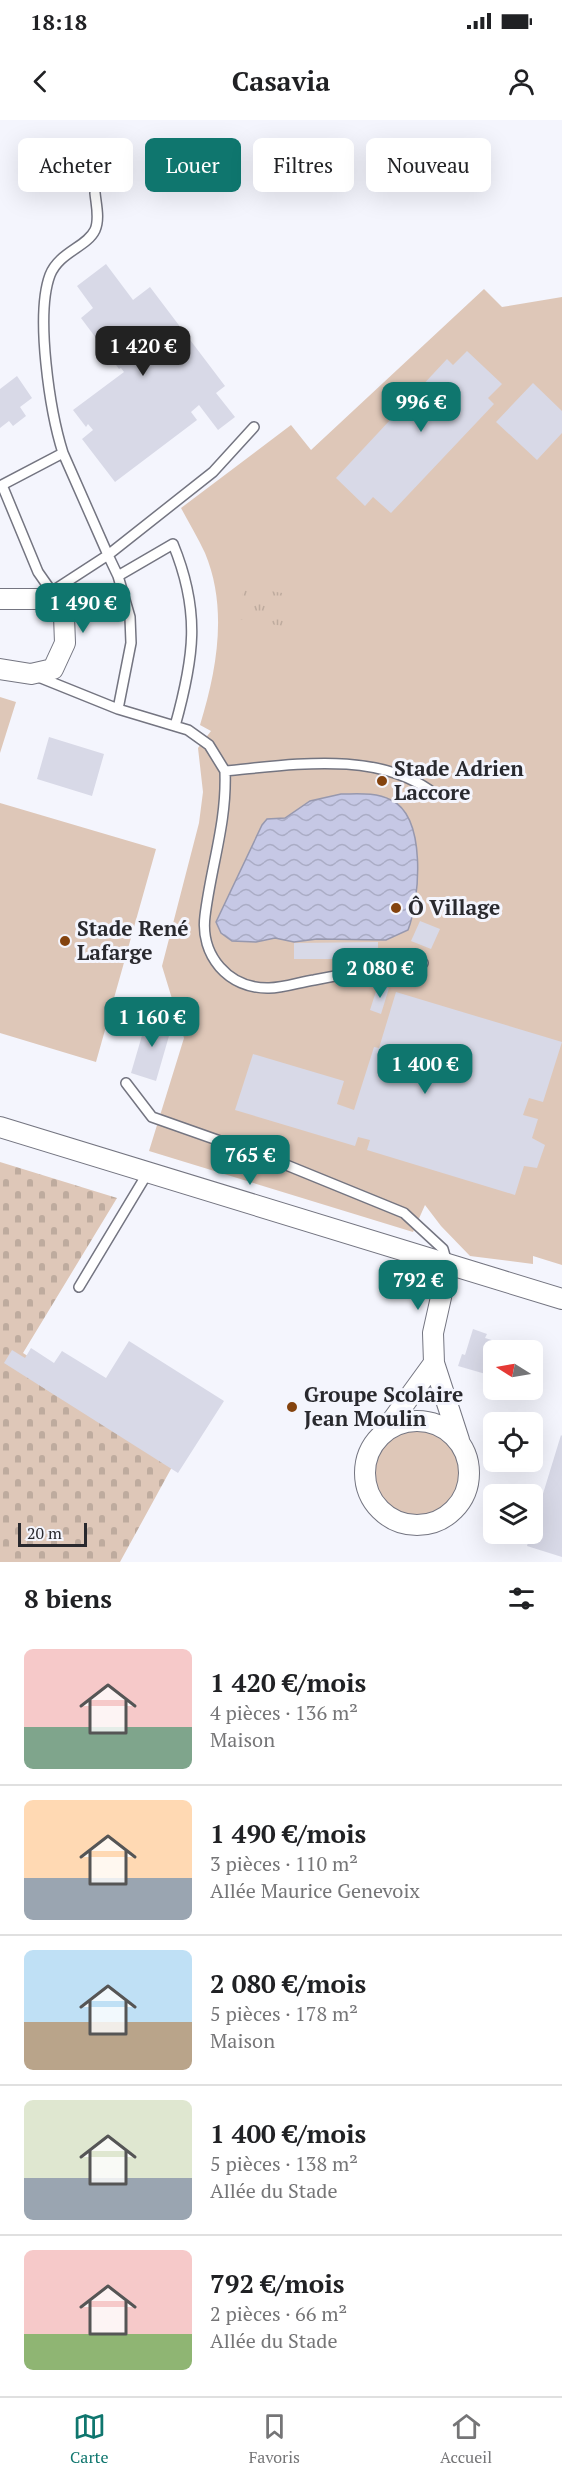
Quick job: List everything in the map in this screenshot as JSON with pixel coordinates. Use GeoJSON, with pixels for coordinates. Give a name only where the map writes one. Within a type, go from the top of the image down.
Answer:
{"type":"FeatureCollection","features":[{"type":"Feature","properties":{"kind":"street"},"geometry":{"type":"LineString","coordinates":[[0,599],[47,595],[64,616],[64,643],[53,669],[31,674],[0,669]]}},
{"type":"Feature","properties":{"kind":"street"},"geometry":{"type":"LineString","coordinates":[[0,1127],[147,1174],[562,1299]]}},
{"type":"Feature","properties":{"kind":"street"},"geometry":{"type":"LineString","coordinates":[[435,1363],[386,1430],[374,1442],[367,1456],[364,1473],[366,1489],[374,1503],[386,1515],[400,1523],[417,1526],[432,1523],[447,1516],[459,1504],[466,1490],[470,1473],[467,1457],[435,1363],[433,1333],[448,1266]]}},
{"type":"Feature","properties":{"kind":"street"},"geometry":{"type":"LineString","coordinates":[[386,1430],[409,1421],[434,1422],[448,1430],[460,1442]]}},
{"type":"Feature","properties":{"kind":"lane"},"geometry":{"type":"LineString","coordinates":[[95,193],[96,228],[91,236],[60,258],[50,274],[44,314],[55,426],[63,453],[118,576],[130,617],[131,643],[118,710]]}},
{"type":"Feature","properties":{"kind":"lane"},"geometry":{"type":"LineString","coordinates":[[63,453],[2,485],[47,595],[108,555],[213,472],[254,427]]}},
{"type":"Feature","properties":{"kind":"lane"},"geometry":{"type":"LineString","coordinates":[[118,576],[173,544],[190,595],[193,631],[192,656],[175,726]]}},
{"type":"Feature","properties":{"kind":"lane"},"geometry":{"type":"LineString","coordinates":[[31,674],[118,710],[175,726],[200,736],[219,758],[225,771],[225,813],[205,917],[205,938],[210,956],[226,973],[247,985],[269,988],[391,965],[423,963]]}},
{"type":"Feature","properties":{"kind":"lane"},"geometry":{"type":"LineString","coordinates":[[225,771],[282,765],[337,764],[393,773],[422,784],[436,795]]}},
{"type":"Feature","properties":{"kind":"lane"},"geometry":{"type":"LineString","coordinates":[[126,1083],[152,1118],[274,1160],[404,1213],[443,1249],[448,1266]]}},
{"type":"Feature","properties":{"kind":"lane"},"geometry":{"type":"LineString","coordinates":[[79,1287],[147,1174]]}},
{"type":"Feature","properties":{"kind":"green space","name":"Stade Adrien Laccore"},"geometry":{"type":"Polygon","coordinates":[[[484,289],[502,307],[562,297],[562,1265],[533,1256],[533,1264],[470,1256],[441,1226],[425,1205],[413,1232],[149,1151],[184,1038],[162,966],[199,823],[203,792],[198,748],[211,731],[200,725],[211,683],[218,639],[216,595],[212,574],[205,553],[181,508],[291,425],[311,450],[484,289]]]}},
{"type":"Feature","properties":{"kind":"green space"},"geometry":{"type":"Polygon","coordinates":[[[244,587],[289,594],[283,626],[238,619],[244,587]]]}},
{"type":"Feature","properties":{"kind":"green space"},"geometry":{"type":"Polygon","coordinates":[[[0,697],[16,702],[0,753],[0,697]]]}},
{"type":"Feature","properties":{"kind":"green space","name":"Stade René Lafarge"},"geometry":{"type":"Polygon","coordinates":[[[0,803],[156,849],[96,1062],[0,1033],[0,803]]]}},
{"type":"Feature","properties":{"kind":"green space"},"geometry":{"type":"Polygon","coordinates":[[[0,1162],[117,1198],[23,1353],[45,1367],[38,1384],[172,1467],[120,1562],[0,1562],[0,1162]]]}},
{"type":"Feature","properties":{"kind":"green space"},"geometry":{"type":"Polygon","coordinates":[[[409,1431],[425,1431],[441,1438],[452,1449],[459,1465],[456,1489],[447,1503],[425,1515],[409,1515],[393,1508],[382,1497],[375,1481],[375,1465],[382,1449],[393,1438],[409,1431]]]}},
{"type":"Feature","properties":{"kind":"water"},"geometry":{"type":"Polygon","coordinates":[[[341,794],[385,797],[403,809],[411,823],[418,860],[415,899],[408,930],[386,940],[317,939],[294,942],[275,938],[256,942],[232,941],[221,933],[216,922],[262,825],[267,819],[285,818],[310,801],[341,794]]]}},
{"type":"Feature","properties":{"kind":"building"},"geometry":{"type":"Polygon","coordinates":[[[106,264],[133,300],[150,287],[225,386],[216,393],[235,417],[218,430],[199,405],[191,412],[197,420],[115,482],[82,439],[93,430],[88,424],[86,427],[73,410],[124,372],[121,368],[119,369],[81,318],[93,308],[77,286],[106,264]]]}},
{"type":"Feature","properties":{"kind":"building"},"geometry":{"type":"Polygon","coordinates":[[[467,351],[502,384],[488,398],[494,404],[391,513],[373,497],[365,506],[336,478],[447,359],[453,365],[467,351]]]}},
{"type":"Feature","properties":{"kind":"building"},"geometry":{"type":"Polygon","coordinates":[[[17,376],[32,398],[20,407],[26,416],[13,426],[9,421],[0,428],[0,389],[17,376]]]}},
{"type":"Feature","properties":{"kind":"building"},"geometry":{"type":"Polygon","coordinates":[[[533,383],[562,411],[562,433],[537,460],[496,422],[533,383]]]}},
{"type":"Feature","properties":{"kind":"building"},"geometry":{"type":"Polygon","coordinates":[[[49,737],[104,754],[92,796],[37,779],[49,737]]]}},
{"type":"Feature","properties":{"kind":"building"},"geometry":{"type":"Polygon","coordinates":[[[420,921],[440,929],[431,949],[411,941],[420,921]]]}},
{"type":"Feature","properties":{"kind":"building"},"geometry":{"type":"Polygon","coordinates":[[[378,942],[378,959],[294,959],[294,943],[378,942]]]}},
{"type":"Feature","properties":{"kind":"building"},"geometry":{"type":"Polygon","coordinates":[[[378,985],[389,988],[381,1014],[370,1010],[378,985]]]}},
{"type":"Feature","properties":{"kind":"building"},"geometry":{"type":"Polygon","coordinates":[[[396,992],[562,1042],[543,1102],[529,1098],[523,1115],[538,1119],[532,1138],[545,1145],[537,1168],[524,1166],[515,1195],[367,1150],[370,1140],[358,1137],[355,1146],[235,1110],[253,1054],[344,1081],[337,1104],[354,1110],[374,1047],[379,1048],[396,992]]]}},
{"type":"Feature","properties":{"kind":"building"},"geometry":{"type":"Polygon","coordinates":[[[148,1015],[173,1022],[156,1081],[131,1073],[148,1015]]]}},
{"type":"Feature","properties":{"kind":"building"},"geometry":{"type":"Polygon","coordinates":[[[473,1329],[487,1334],[485,1338],[492,1340],[483,1340],[483,1373],[458,1366],[462,1354],[465,1355],[473,1329]]]}},
{"type":"Feature","properties":{"kind":"building"},"geometry":{"type":"Polygon","coordinates":[[[129,1341],[224,1401],[178,1473],[4,1363],[12,1350],[25,1358],[31,1348],[54,1363],[62,1351],[106,1378],[129,1341]]]}},
{"type":"Feature","properties":{"kind":"building"},"geometry":{"type":"Polygon","coordinates":[[[561,1435],[562,1557],[527,1546],[528,1544],[543,1544],[543,1494],[561,1435]]]}},
{"type":"Feature","properties":{"kind":"place","name":"Stade Adrien Laccore"},"geometry":{"type":"Point","coordinates":[382,781]}},
{"type":"Feature","properties":{"kind":"place","name":"Ô Village"},"geometry":{"type":"Point","coordinates":[396,908]}},
{"type":"Feature","properties":{"kind":"place","name":"Stade René Lafarge"},"geometry":{"type":"Point","coordinates":[65,941]}},
{"type":"Feature","properties":{"kind":"place","name":"Groupe Scolaire Jean Moulin"},"geometry":{"type":"Point","coordinates":[292,1407]}}]}
